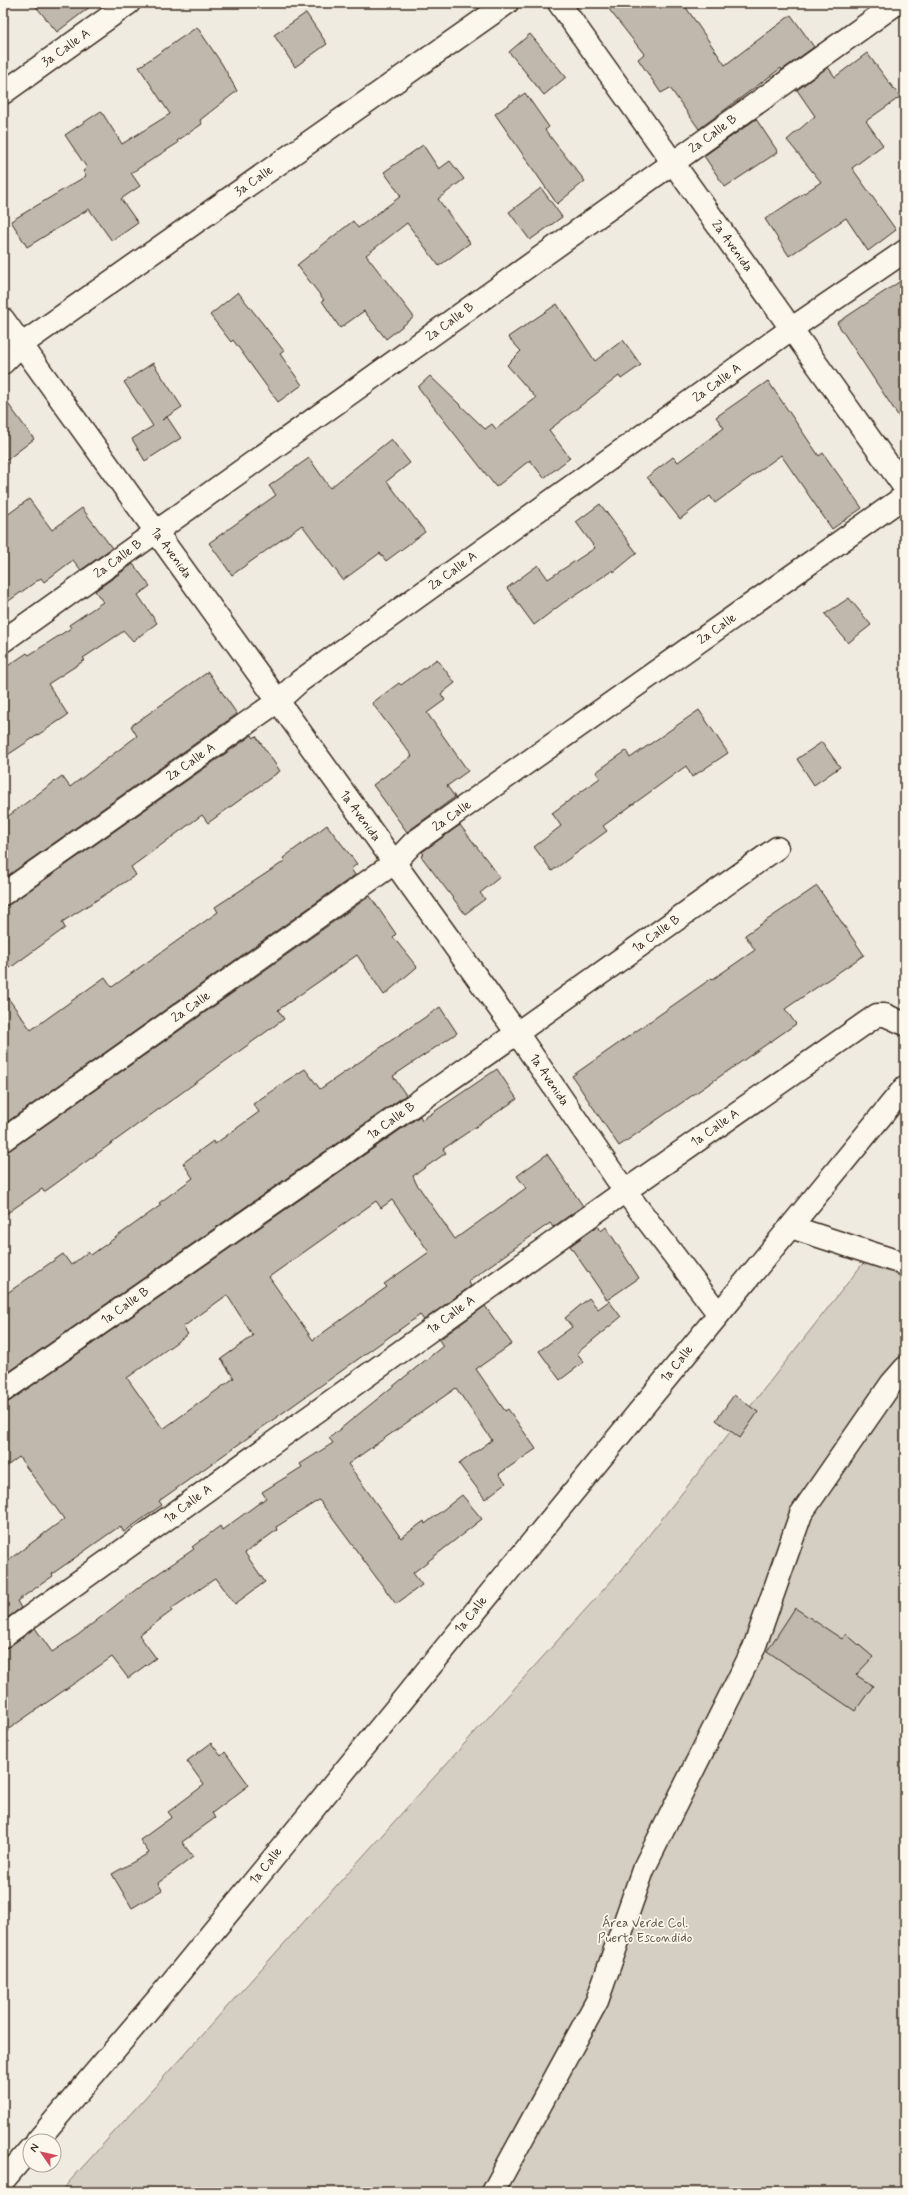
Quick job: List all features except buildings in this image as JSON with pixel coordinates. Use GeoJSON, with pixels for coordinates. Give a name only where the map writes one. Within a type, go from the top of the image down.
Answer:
{"type":"FeatureCollection","features":[{"type":"Feature","properties":{"kind":"street","name":"3a Calle A"},"geometry":{"type":"LineString","coordinates":[[3,93],[129,3]]}},
{"type":"Feature","properties":{"kind":"street","name":"3a Calle"},"geometry":{"type":"LineString","coordinates":[[3,363],[21,345],[507,3]]}},
{"type":"Feature","properties":{"kind":"street","name":"2a Avenida"},"geometry":{"type":"LineString","coordinates":[[559,3],[905,488]]}},
{"type":"Feature","properties":{"kind":"street","name":"2a Calle B"},"geometry":{"type":"LineString","coordinates":[[3,641],[896,3]]}},
{"type":"Feature","properties":{"kind":"street","name":"2a Calle A"},"geometry":{"type":"LineString","coordinates":[[3,894],[278,702],[300,681],[791,329],[905,251]]}},
{"type":"Feature","properties":{"kind":"street","name":"1a Avenida"},"geometry":{"type":"LineString","coordinates":[[3,319],[517,1033],[625,1191],[718,1313]]}},
{"type":"Feature","properties":{"kind":"street","name":"2a Calle"},"geometry":{"type":"LineString","coordinates":[[3,1140],[394,864],[413,843],[905,496]]}},
{"type":"Feature","properties":{"kind":"street","name":"1a Calle B"},"geometry":{"type":"LineString","coordinates":[[3,1391],[517,1033],[777,848]]}},
{"type":"Feature","properties":{"kind":"street","name":"1a Calle A"},"geometry":{"type":"LineString","coordinates":[[3,1636],[625,1191],[877,1015],[885,1015],[905,1024]]}},
{"type":"Feature","properties":{"kind":"street","name":"1a Calle"},"geometry":{"type":"LineString","coordinates":[[43,2133],[161,1994],[718,1313],[791,1227],[905,1087]]}},
{"type":"Feature","properties":{"kind":"street"},"geometry":{"type":"LineString","coordinates":[[791,1227],[905,1264]]}},
{"type":"Feature","properties":{"kind":"street"},"geometry":{"type":"LineString","coordinates":[[493,2192],[597,2001],[643,1870],[754,1648],[801,1514],[890,1384],[905,1368]]}},
{"type":"Feature","properties":{"kind":"street"},"geometry":{"type":"LineString","coordinates":[[3,2180],[22,2158]]}},
{"type":"Feature","properties":{"kind":"green space","name":"Área Verde Col. Puerto Escondido"},"geometry":{"type":"Polygon","coordinates":[[[868,1257],[905,1280],[905,2192],[60,2192],[623,1568],[868,1257]]]}}]}
